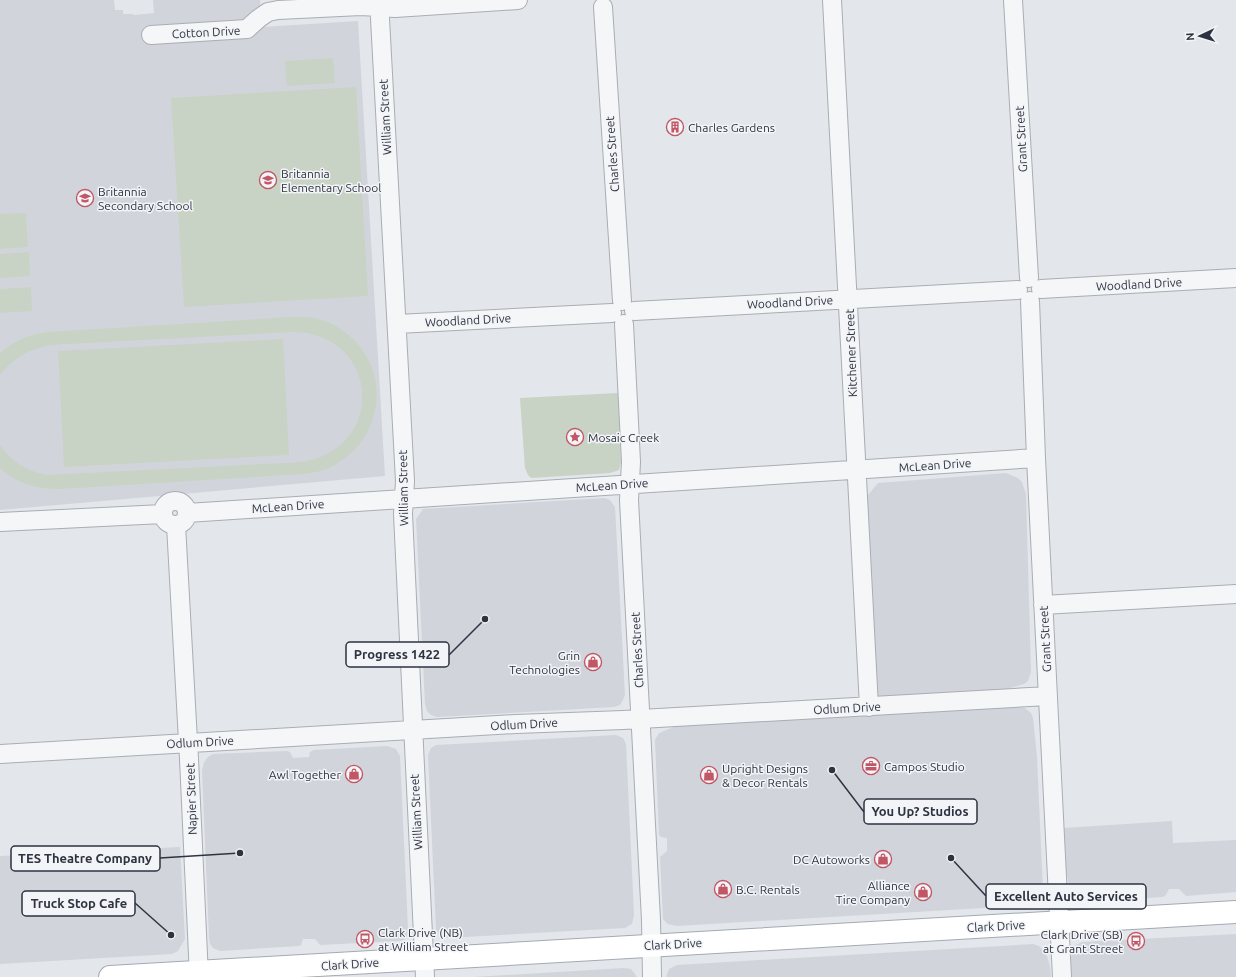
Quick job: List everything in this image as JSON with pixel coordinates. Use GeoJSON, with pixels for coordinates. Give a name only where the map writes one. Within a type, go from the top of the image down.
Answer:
{"type":"FeatureCollection","features":[{"type":"Feature","properties":{"kind":"main road","name":"Clark Drive"},"geometry":{"type":"LineString","coordinates":[[110,977],[424,968],[651,946],[1236,912]]}},
{"type":"Feature","properties":{"kind":"street","name":"Cotton Drive"},"geometry":{"type":"LineString","coordinates":[[151,35],[247,30],[268,12],[278,10],[379,4],[395,8],[518,0]]}},
{"type":"Feature","properties":{"kind":"street","name":"Kitchener Street"},"geometry":{"type":"LineString","coordinates":[[832,0],[849,299],[856,470],[869,707]]}},
{"type":"Feature","properties":{"kind":"street","name":"Grant Street"},"geometry":{"type":"LineString","coordinates":[[1013,0],[1029,289],[1058,922],[1062,977]]}},
{"type":"Feature","properties":{"kind":"street","name":"Charles Street"},"geometry":{"type":"LineString","coordinates":[[602,2],[623,312],[631,462],[630,505],[651,920],[652,977]]}},
{"type":"Feature","properties":{"kind":"street","name":"William Street"},"geometry":{"type":"LineString","coordinates":[[379,4],[405,481],[403,514],[424,968]]}},
{"type":"Feature","properties":{"kind":"street","name":"Woodland Drive"},"geometry":{"type":"LineString","coordinates":[[396,324],[1236,278]]}},
{"type":"Feature","properties":{"kind":"street","name":"McLean Drive"},"geometry":{"type":"LineString","coordinates":[[0,522],[176,517],[404,498],[1036,458]]}},
{"type":"Feature","properties":{"kind":"street","name":"Napier Street"},"geometry":{"type":"LineString","coordinates":[[176,517],[199,975]]}},
{"type":"Feature","properties":{"kind":"street"},"geometry":{"type":"LineString","coordinates":[[1043,605],[1236,594]]}},
{"type":"Feature","properties":{"kind":"street","name":"Odlum Drive"},"geometry":{"type":"LineString","coordinates":[[0,754],[516,724],[869,707],[1048,696]]}},
{"type":"Feature","properties":{"kind":"shaded area","name":"Britannia Secondary School"},"geometry":{"type":"Polygon","coordinates":[[[0,0],[114,0],[115,10],[123,10],[123,14],[134,15],[154,13],[153,0],[260,0],[262,27],[358,21],[385,476],[0,510],[0,0]]]}},
{"type":"Feature","properties":{"kind":"shaded area"},"geometry":{"type":"Polygon","coordinates":[[[1006,473],[1018,478],[1022,482],[1026,494],[1031,672],[1028,681],[1024,684],[1003,690],[881,698],[876,695],[867,496],[878,483],[1006,473]]]}},
{"type":"Feature","properties":{"kind":"shaded area"},"geometry":{"type":"Polygon","coordinates":[[[605,498],[610,500],[615,507],[625,695],[620,705],[614,707],[437,717],[431,715],[427,711],[425,704],[416,519],[423,509],[605,498]]]}},
{"type":"Feature","properties":{"kind":"shaded area"},"geometry":{"type":"Polygon","coordinates":[[[1017,707],[1025,708],[1031,713],[1033,718],[1037,757],[1043,892],[1041,900],[1038,904],[677,926],[668,924],[663,919],[660,857],[667,851],[667,838],[659,835],[655,740],[659,733],[681,724],[1017,707]]]}},
{"type":"Feature","properties":{"kind":"shaded area"},"geometry":{"type":"Polygon","coordinates":[[[616,735],[623,738],[626,744],[634,915],[632,924],[625,928],[447,938],[439,935],[436,929],[428,755],[431,748],[436,745],[616,735]]]}},
{"type":"Feature","properties":{"kind":"shaded area"},"geometry":{"type":"Polygon","coordinates":[[[387,746],[396,749],[400,756],[408,929],[406,938],[398,941],[320,945],[315,939],[303,939],[301,945],[299,946],[220,951],[213,948],[210,944],[209,938],[202,771],[204,762],[208,757],[213,754],[287,751],[290,752],[293,758],[309,757],[310,752],[314,750],[387,746]]]}},
{"type":"Feature","properties":{"kind":"shaded area"},"geometry":{"type":"Polygon","coordinates":[[[1172,821],[1173,843],[1236,840],[1236,892],[1186,896],[1179,889],[1169,889],[1163,897],[1080,902],[1071,897],[1065,865],[1064,828],[1172,821]]]}},
{"type":"Feature","properties":{"kind":"shaded area"},"geometry":{"type":"Polygon","coordinates":[[[180,847],[185,939],[178,951],[172,954],[0,964],[0,856],[180,847]]]}},
{"type":"Feature","properties":{"kind":"shaded area"},"geometry":{"type":"Polygon","coordinates":[[[1236,934],[1236,977],[1071,977],[1070,961],[1073,949],[1076,945],[1082,942],[1236,934]]]}},
{"type":"Feature","properties":{"kind":"shaded area"},"geometry":{"type":"Polygon","coordinates":[[[1033,944],[1039,946],[1046,953],[1050,966],[1051,977],[666,977],[669,969],[677,965],[1033,944]]]}},
{"type":"Feature","properties":{"kind":"shaded area"},"geometry":{"type":"Polygon","coordinates":[[[624,968],[631,969],[637,977],[474,977],[624,968]]]}},
{"type":"Feature","properties":{"kind":"green space"},"geometry":{"type":"Polygon","coordinates":[[[333,58],[335,83],[287,86],[285,61],[333,58]]]}},
{"type":"Feature","properties":{"kind":"green space","name":"Britannia Elementary School"},"geometry":{"type":"Polygon","coordinates":[[[356,87],[368,296],[184,307],[171,98],[356,87]]]}},
{"type":"Feature","properties":{"kind":"green space"},"geometry":{"type":"Polygon","coordinates":[[[26,213],[28,247],[0,249],[0,214],[26,213]]]}},
{"type":"Feature","properties":{"kind":"green space"},"geometry":{"type":"Polygon","coordinates":[[[29,252],[30,276],[0,278],[0,254],[29,252]]]}},
{"type":"Feature","properties":{"kind":"green space"},"geometry":{"type":"Polygon","coordinates":[[[31,287],[32,311],[0,313],[0,289],[31,287]]]}},
{"type":"Feature","properties":{"kind":"green space"},"geometry":{"type":"Polygon","coordinates":[[[309,317],[319,319],[335,325],[345,332],[357,343],[368,359],[374,376],[377,394],[375,412],[369,429],[360,444],[347,457],[331,467],[318,472],[304,474],[60,489],[35,487],[20,482],[0,468],[0,445],[20,465],[47,475],[303,462],[331,452],[349,436],[360,415],[362,392],[356,370],[343,351],[322,337],[293,332],[50,345],[35,349],[16,359],[0,375],[0,353],[17,341],[42,333],[309,317]]]}},
{"type":"Feature","properties":{"kind":"green space"},"geometry":{"type":"Polygon","coordinates":[[[283,339],[289,455],[64,467],[58,351],[283,339]]]}},
{"type":"Feature","properties":{"kind":"green space"},"geometry":{"type":"Polygon","coordinates":[[[618,393],[621,462],[619,470],[610,473],[531,478],[528,475],[525,468],[520,398],[618,393]]]}},
{"type":"Feature","properties":{"kind":"place","name":"Charles Gardens"},"geometry":{"type":"Point","coordinates":[675,127]}},
{"type":"Feature","properties":{"kind":"place","name":"Britannia Elementary School"},"geometry":{"type":"Point","coordinates":[268,180]}},
{"type":"Feature","properties":{"kind":"place","name":"Britannia Secondary School"},"geometry":{"type":"Point","coordinates":[85,198]}},
{"type":"Feature","properties":{"kind":"place","name":"Mosaic Creek"},"geometry":{"type":"Point","coordinates":[575,437]}},
{"type":"Feature","properties":{"kind":"place","name":"Progress 1422"},"geometry":{"type":"Point","coordinates":[485,619]}},
{"type":"Feature","properties":{"kind":"place","name":"Grin Technologies"},"geometry":{"type":"Point","coordinates":[593,662]}},
{"type":"Feature","properties":{"kind":"place","name":"Campos Studio"},"geometry":{"type":"Point","coordinates":[871,766]}},
{"type":"Feature","properties":{"kind":"place","name":"You Up? Studios"},"geometry":{"type":"Point","coordinates":[832,770]}},
{"type":"Feature","properties":{"kind":"place","name":"Awl Together"},"geometry":{"type":"Point","coordinates":[354,774]}},
{"type":"Feature","properties":{"kind":"place","name":"Upright Designs & Decor Rentals"},"geometry":{"type":"Point","coordinates":[709,775]}},
{"type":"Feature","properties":{"kind":"place","name":"TES Theatre Company"},"geometry":{"type":"Point","coordinates":[240,853]}},
{"type":"Feature","properties":{"kind":"place","name":"Excellent Auto Services"},"geometry":{"type":"Point","coordinates":[951,858]}},
{"type":"Feature","properties":{"kind":"place","name":"DC Autoworks"},"geometry":{"type":"Point","coordinates":[883,859]}},
{"type":"Feature","properties":{"kind":"place","name":"B.C. Rentals"},"geometry":{"type":"Point","coordinates":[723,889]}},
{"type":"Feature","properties":{"kind":"place","name":"Alliance Tire Company"},"geometry":{"type":"Point","coordinates":[923,892]}},
{"type":"Feature","properties":{"kind":"place","name":"Truck Stop Cafe"},"geometry":{"type":"Point","coordinates":[171,935]}},
{"type":"Feature","properties":{"kind":"place","name":"Clark Drive (NB) at William Street"},"geometry":{"type":"Point","coordinates":[365,939]}},
{"type":"Feature","properties":{"kind":"place","name":"Clark Drive (SB) at Grant Street"},"geometry":{"type":"Point","coordinates":[1136,941]}}]}
